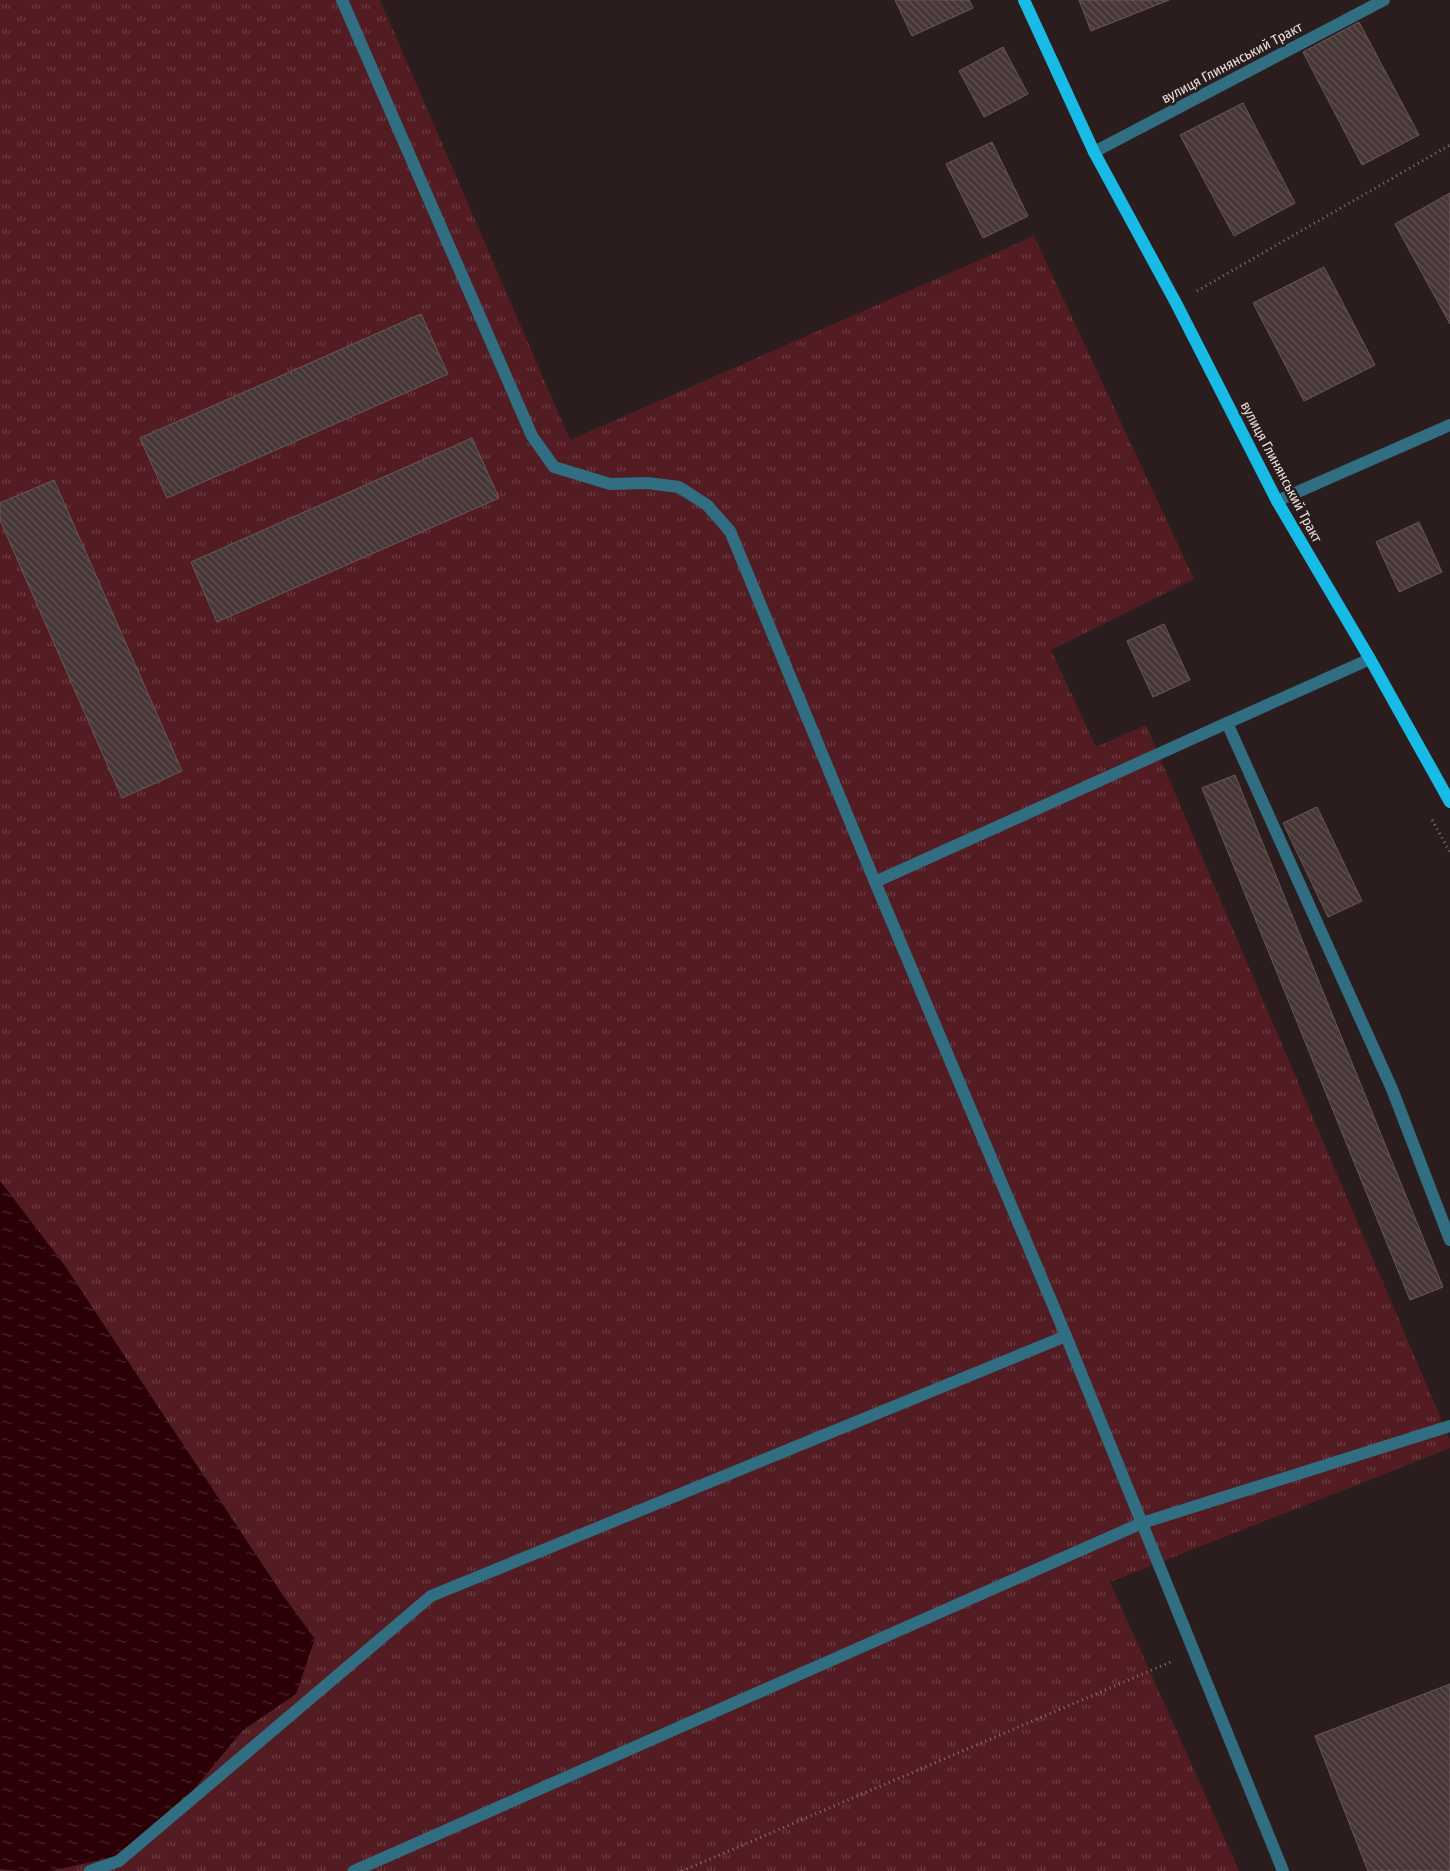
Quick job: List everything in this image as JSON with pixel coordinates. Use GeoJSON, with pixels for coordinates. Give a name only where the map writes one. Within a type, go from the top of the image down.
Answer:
{"type":"FeatureCollection","features":[{"type":"Feature","properties":{"kind":"main road","name":"вулиця Глинянський Тракт"},"geometry":{"type":"LineString","coordinates":[[1024,0],[1094,152],[1176,303],[1277,501],[1370,659],[1450,802]]}},
{"type":"Feature","properties":{"kind":"street"},"geometry":{"type":"LineString","coordinates":[[342,0],[532,436],[554,467],[610,484],[647,483],[679,486],[707,505],[730,530],[875,882],[1066,1336],[1283,1871]]}},
{"type":"Feature","properties":{"kind":"street","name":"вулиця Глинянський Тракт"},"geometry":{"type":"LineString","coordinates":[[1094,152],[1384,0]]}},
{"type":"Feature","properties":{"kind":"street"},"geometry":{"type":"LineString","coordinates":[[1277,501],[1450,425]]}},
{"type":"Feature","properties":{"kind":"street"},"geometry":{"type":"LineString","coordinates":[[875,882],[1370,659]]}},
{"type":"Feature","properties":{"kind":"street"},"geometry":{"type":"LineString","coordinates":[[1227,723],[1392,1089],[1450,1240]]}},
{"type":"Feature","properties":{"kind":"street"},"geometry":{"type":"LineString","coordinates":[[90,1871],[119,1861],[431,1596],[1066,1336]]}},
{"type":"Feature","properties":{"kind":"street"},"geometry":{"type":"LineString","coordinates":[[354,1871],[1142,1523],[1450,1426]]}},
{"type":"Feature","properties":{"kind":"path"},"geometry":{"type":"LineString","coordinates":[[1190,295],[1450,145]]}},
{"type":"Feature","properties":{"kind":"path"},"geometry":{"type":"LineString","coordinates":[[682,1871],[1194,1652]]}},
{"type":"Feature","properties":{"kind":"green space"},"geometry":{"type":"Polygon","coordinates":[[[0,0],[380,0],[570,440],[1034,236],[1194,579],[1051,650],[1096,747],[1146,725],[1450,1440],[1450,1448],[1110,1582],[1239,1871],[0,1871],[0,0]]]}},
{"type":"Feature","properties":{"kind":"water"},"geometry":{"type":"Polygon","coordinates":[[[0,1181],[63,1263],[284,1597],[315,1639],[296,1694],[242,1731],[181,1805],[113,1857],[51,1871],[0,1869],[0,1181]]]}},
{"type":"Feature","properties":{"kind":"building"},"geometry":{"type":"Polygon","coordinates":[[[895,0],[969,0],[973,8],[912,36],[895,0]]]}},
{"type":"Feature","properties":{"kind":"building"},"geometry":{"type":"Polygon","coordinates":[[[1079,0],[1169,0],[1091,31],[1079,0]]]}},
{"type":"Feature","properties":{"kind":"building"},"geometry":{"type":"Polygon","coordinates":[[[1359,22],[1419,135],[1362,165],[1303,52],[1359,22]]]}},
{"type":"Feature","properties":{"kind":"building"},"geometry":{"type":"Polygon","coordinates":[[[1003,47],[1028,94],[984,117],[959,71],[1003,47]]]}},
{"type":"Feature","properties":{"kind":"building"},"geometry":{"type":"Polygon","coordinates":[[[1243,103],[1295,203],[1234,236],[1180,135],[1243,103]]]}},
{"type":"Feature","properties":{"kind":"building"},"geometry":{"type":"Polygon","coordinates":[[[992,142],[1028,216],[983,238],[946,164],[992,142]]]}},
{"type":"Feature","properties":{"kind":"building"},"geometry":{"type":"Polygon","coordinates":[[[1450,193],[1450,324],[1395,224],[1450,193]]]}},
{"type":"Feature","properties":{"kind":"building"},"geometry":{"type":"Polygon","coordinates":[[[1324,267],[1375,365],[1304,401],[1253,303],[1324,267]]]}},
{"type":"Feature","properties":{"kind":"building"},"geometry":{"type":"Polygon","coordinates":[[[421,314],[448,374],[167,498],[140,438],[421,314]]]}},
{"type":"Feature","properties":{"kind":"building"},"geometry":{"type":"Polygon","coordinates":[[[472,438],[499,498],[217,622],[191,562],[472,438]]]}},
{"type":"Feature","properties":{"kind":"building"},"geometry":{"type":"Polygon","coordinates":[[[54,480],[182,771],[122,798],[0,520],[0,503],[54,480]]]}},
{"type":"Feature","properties":{"kind":"building"},"geometry":{"type":"Polygon","coordinates":[[[1419,522],[1442,572],[1399,592],[1376,542],[1419,522]]]}},
{"type":"Feature","properties":{"kind":"building"},"geometry":{"type":"Polygon","coordinates":[[[1164,624],[1190,680],[1153,697],[1127,641],[1164,624]]]}},
{"type":"Feature","properties":{"kind":"building"},"geometry":{"type":"Polygon","coordinates":[[[1235,775],[1443,1287],[1410,1300],[1202,788],[1235,775]]]}},
{"type":"Feature","properties":{"kind":"building"},"geometry":{"type":"Polygon","coordinates":[[[1317,807],[1362,901],[1328,917],[1283,823],[1317,807]]]}},
{"type":"Feature","properties":{"kind":"building"},"geometry":{"type":"Polygon","coordinates":[[[1450,1684],[1450,1871],[1368,1871],[1315,1736],[1450,1684]]]}}]}
